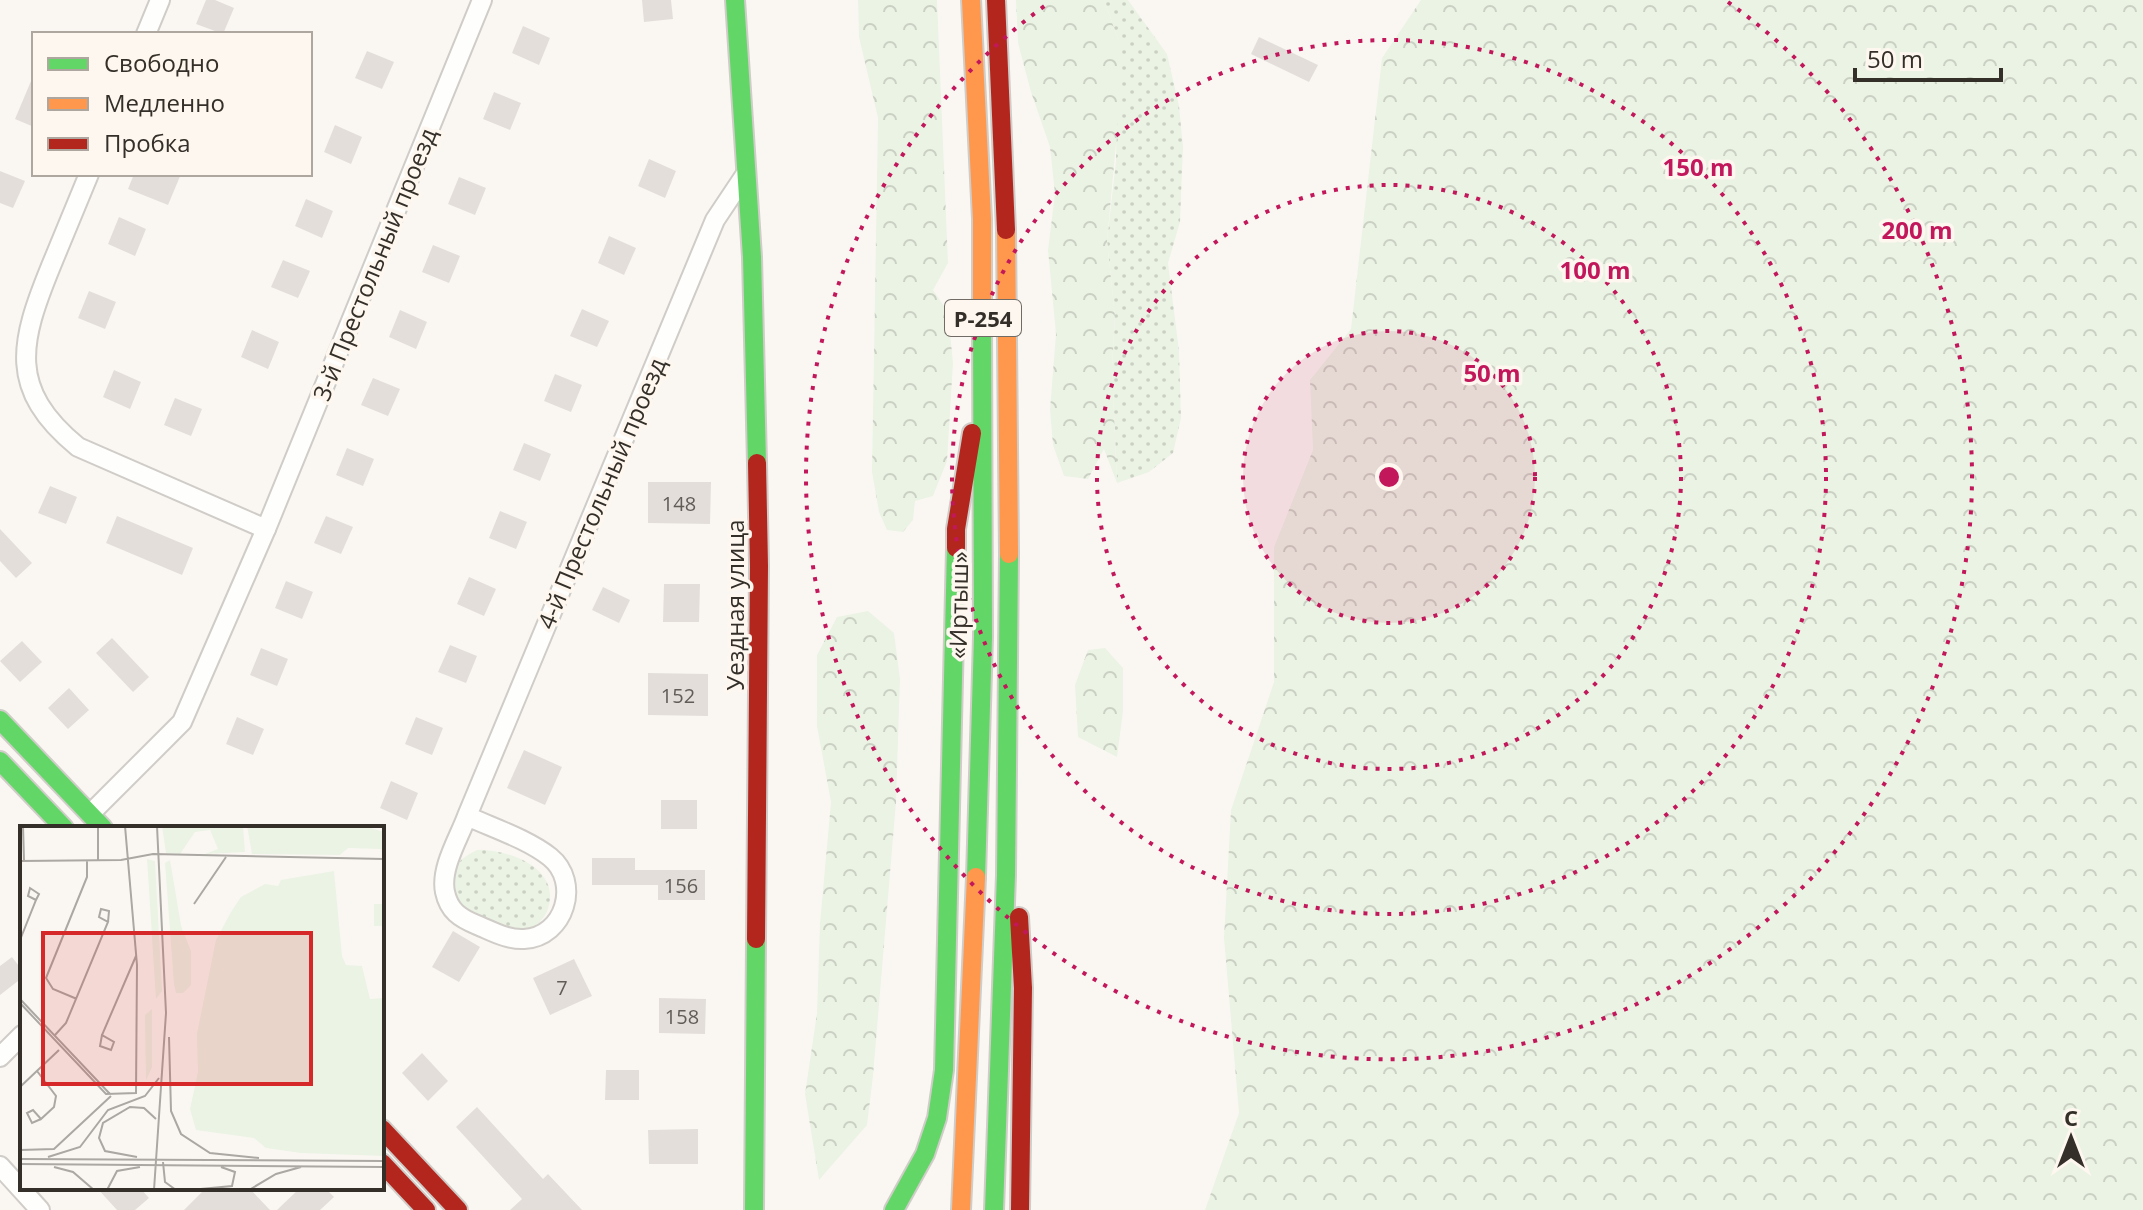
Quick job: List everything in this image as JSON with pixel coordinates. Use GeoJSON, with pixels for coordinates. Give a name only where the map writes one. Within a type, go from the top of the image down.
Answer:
{"type":"FeatureCollection","features":[{"type":"Feature","properties":{"kind":"main road","name":"Уездная улица"},"geometry":{"type":"LineString","coordinates":[[735,0],[753,273],[759,566],[754,1210]]}},
{"type":"Feature","properties":{"kind":"main road","name":"«Иртыш»"},"geometry":{"type":"LineString","coordinates":[[961,1210],[975,925],[983,637],[982,219],[971,0]]}},
{"type":"Feature","properties":{"kind":"main road","name":"Р-254"},"geometry":{"type":"LineString","coordinates":[[994,1210],[1010,635],[1008,235],[996,0]]}},
{"type":"Feature","properties":{"kind":"main road"},"geometry":{"type":"LineString","coordinates":[[894,1210],[925,1154],[937,1118],[944,1070],[949,961],[956,529],[983,375]]}},
{"type":"Feature","properties":{"kind":"main road"},"geometry":{"type":"LineString","coordinates":[[0,720],[96,821]]}},
{"type":"Feature","properties":{"kind":"main road"},"geometry":{"type":"LineString","coordinates":[[0,761],[62,826]]}},
{"type":"Feature","properties":{"kind":"main road"},"geometry":{"type":"LineString","coordinates":[[1007,829],[1018,904],[1023,988],[1020,1210]]}},
{"type":"Feature","properties":{"kind":"main road"},"geometry":{"type":"LineString","coordinates":[[384,1131],[458,1210]]}},
{"type":"Feature","properties":{"kind":"main road"},"geometry":{"type":"LineString","coordinates":[[384,1165],[426,1210]]}},
{"type":"Feature","properties":{"kind":"street"},"geometry":{"type":"LineString","coordinates":[[147,32],[160,0]]}},
{"type":"Feature","properties":{"kind":"street","name":"3-й Престольный проезд"},"geometry":{"type":"LineString","coordinates":[[96,821],[182,722],[266,529],[482,0]]}},
{"type":"Feature","properties":{"kind":"street","name":"4-й Престольный проезд"},"geometry":{"type":"LineString","coordinates":[[467,816],[551,857],[562,871],[567,889],[565,907],[556,923],[542,934],[525,939],[507,938],[459,917],[449,906],[444,888],[446,870],[467,816],[715,220],[745,175]]}},
{"type":"Feature","properties":{"kind":"street"},"geometry":{"type":"LineString","coordinates":[[88,176],[28,330],[24,356],[29,383],[40,408],[57,430],[78,447],[266,529]]}},
{"type":"Feature","properties":{"kind":"street"},"geometry":{"type":"LineString","coordinates":[[0,1057],[20,1037]]}},
{"type":"Feature","properties":{"kind":"street"},"geometry":{"type":"LineString","coordinates":[[0,1166],[20,1188]]}},
{"type":"Feature","properties":{"kind":"street"},"geometry":{"type":"LineString","coordinates":[[22,1190],[40,1210]]}},
{"type":"Feature","properties":{"kind":"green space"},"geometry":{"type":"Polygon","coordinates":[[[858,0],[937,0],[948,263],[933,290],[948,312],[953,363],[947,461],[933,496],[915,501],[913,520],[903,532],[887,530],[879,512],[872,472],[878,118],[859,37],[858,0]]]}},
{"type":"Feature","properties":{"kind":"green space"},"geometry":{"type":"Polygon","coordinates":[[[1016,0],[1104,0],[1118,39],[1122,79],[1107,241],[1115,316],[1112,367],[1117,483],[1104,449],[1088,479],[1064,476],[1053,445],[1050,410],[1056,334],[1048,250],[1055,194],[1050,147],[1018,43],[1016,0]]]}},
{"type":"Feature","properties":{"kind":"green space"},"geometry":{"type":"Polygon","coordinates":[[[1104,0],[1128,0],[1167,54],[1179,106],[1183,147],[1180,222],[1168,263],[1179,351],[1181,418],[1173,453],[1149,472],[1117,483],[1112,367],[1115,316],[1107,241],[1116,161],[1118,39],[1104,0]]]}},
{"type":"Feature","properties":{"kind":"green space"},"geometry":{"type":"Polygon","coordinates":[[[1421,0],[2143,0],[2143,1210],[1205,1210],[1239,1113],[1224,938],[1231,810],[1274,682],[1274,547],[1313,450],[1310,380],[1351,329],[1382,58],[1421,0]]]}},
{"type":"Feature","properties":{"kind":"green space"},"geometry":{"type":"Polygon","coordinates":[[[868,611],[894,633],[900,679],[896,802],[873,1076],[867,1125],[819,1180],[805,1094],[817,1013],[820,923],[831,802],[817,726],[817,655],[837,617],[868,611]]]}},
{"type":"Feature","properties":{"kind":"green space"},"geometry":{"type":"Polygon","coordinates":[[[1105,648],[1123,668],[1123,711],[1117,757],[1078,737],[1075,685],[1088,650],[1105,648]]]}},
{"type":"Feature","properties":{"kind":"green space"},"geometry":{"type":"Polygon","coordinates":[[[477,850],[516,857],[528,863],[546,880],[550,892],[548,909],[537,924],[515,931],[496,927],[478,919],[463,907],[453,893],[450,878],[458,863],[477,850]]]}},
{"type":"Feature","properties":{"kind":"building"},"geometry":{"type":"Polygon","coordinates":[[[206,0],[215,0],[234,8],[224,32],[196,24],[206,0]]]}},
{"type":"Feature","properties":{"kind":"building"},"geometry":{"type":"Polygon","coordinates":[[[642,0],[671,0],[673,19],[644,22],[642,0]]]}},
{"type":"Feature","properties":{"kind":"building"},"geometry":{"type":"Polygon","coordinates":[[[523,26],[550,38],[539,65],[512,53],[523,26]]]}},
{"type":"Feature","properties":{"kind":"building"},"geometry":{"type":"Polygon","coordinates":[[[1259,37],[1318,65],[1309,82],[1251,54],[1259,37]]]}},
{"type":"Feature","properties":{"kind":"building"},"geometry":{"type":"Polygon","coordinates":[[[367,51],[394,62],[382,89],[355,78],[367,51]]]}},
{"type":"Feature","properties":{"kind":"building"},"geometry":{"type":"Polygon","coordinates":[[[32,79],[32,126],[15,119],[32,79]]]}},
{"type":"Feature","properties":{"kind":"building"},"geometry":{"type":"Polygon","coordinates":[[[494,92],[521,103],[510,130],[483,119],[494,92]]]}},
{"type":"Feature","properties":{"kind":"building"},"geometry":{"type":"Polygon","coordinates":[[[335,125],[362,137],[351,164],[324,152],[335,125]]]}},
{"type":"Feature","properties":{"kind":"building"},"geometry":{"type":"Polygon","coordinates":[[[649,159],[676,171],[665,198],[638,186],[649,159]]]}},
{"type":"Feature","properties":{"kind":"building"},"geometry":{"type":"Polygon","coordinates":[[[0,171],[25,181],[13,208],[0,203],[0,171]]]}},
{"type":"Feature","properties":{"kind":"building"},"geometry":{"type":"Polygon","coordinates":[[[133,176],[180,176],[168,205],[128,189],[133,176]]]}},
{"type":"Feature","properties":{"kind":"building"},"geometry":{"type":"Polygon","coordinates":[[[459,177],[486,188],[475,215],[448,204],[459,177]]]}},
{"type":"Feature","properties":{"kind":"building"},"geometry":{"type":"Polygon","coordinates":[[[306,199],[333,211],[322,238],[295,226],[306,199]]]}},
{"type":"Feature","properties":{"kind":"building"},"geometry":{"type":"Polygon","coordinates":[[[119,217],[146,229],[135,256],[108,244],[119,217]]]}},
{"type":"Feature","properties":{"kind":"building"},"geometry":{"type":"Polygon","coordinates":[[[609,236],[636,248],[624,275],[598,263],[609,236]]]}},
{"type":"Feature","properties":{"kind":"building"},"geometry":{"type":"Polygon","coordinates":[[[433,245],[460,256],[449,283],[422,272],[433,245]]]}},
{"type":"Feature","properties":{"kind":"building"},"geometry":{"type":"Polygon","coordinates":[[[283,260],[310,271],[298,298],[271,287],[283,260]]]}},
{"type":"Feature","properties":{"kind":"building"},"geometry":{"type":"Polygon","coordinates":[[[89,291],[116,302],[105,329],[78,318],[89,291]]]}},
{"type":"Feature","properties":{"kind":"building"},"geometry":{"type":"Polygon","coordinates":[[[582,309],[609,321],[597,347],[570,336],[582,309]]]}},
{"type":"Feature","properties":{"kind":"building"},"geometry":{"type":"Polygon","coordinates":[[[400,310],[427,322],[416,349],[389,337],[400,310]]]}},
{"type":"Feature","properties":{"kind":"building"},"geometry":{"type":"Polygon","coordinates":[[[252,330],[279,342],[268,369],[241,357],[252,330]]]}},
{"type":"Feature","properties":{"kind":"building"},"geometry":{"type":"Polygon","coordinates":[[[114,370],[141,382],[130,409],[103,397],[114,370]]]}},
{"type":"Feature","properties":{"kind":"building"},"geometry":{"type":"Polygon","coordinates":[[[555,374],[582,385],[571,412],[544,401],[555,374]]]}},
{"type":"Feature","properties":{"kind":"building"},"geometry":{"type":"Polygon","coordinates":[[[373,378],[400,389],[388,416],[361,405],[373,378]]]}},
{"type":"Feature","properties":{"kind":"building"},"geometry":{"type":"Polygon","coordinates":[[[175,398],[202,409],[191,436],[164,425],[175,398]]]}},
{"type":"Feature","properties":{"kind":"building"},"geometry":{"type":"Polygon","coordinates":[[[524,443],[551,454],[540,481],[513,470],[524,443]]]}},
{"type":"Feature","properties":{"kind":"building"},"geometry":{"type":"Polygon","coordinates":[[[347,448],[374,459],[363,486],[336,475],[347,448]]]}},
{"type":"Feature","properties":{"kind":"building"},"geometry":{"type":"Polygon","coordinates":[[[648,482],[711,482],[710,524],[648,523],[648,482]]]}},
{"type":"Feature","properties":{"kind":"building"},"geometry":{"type":"Polygon","coordinates":[[[50,486],[77,497],[66,524],[38,513],[50,486]]]}},
{"type":"Feature","properties":{"kind":"building"},"geometry":{"type":"Polygon","coordinates":[[[500,511],[527,522],[516,549],[489,538],[500,511]]]}},
{"type":"Feature","properties":{"kind":"building"},"geometry":{"type":"Polygon","coordinates":[[[117,516],[193,548],[182,575],[106,543],[117,516]]]}},
{"type":"Feature","properties":{"kind":"building"},"geometry":{"type":"Polygon","coordinates":[[[326,516],[353,527],[341,554],[314,543],[326,516]]]}},
{"type":"Feature","properties":{"kind":"building"},"geometry":{"type":"Polygon","coordinates":[[[0,529],[32,563],[16,578],[0,561],[0,529]]]}},
{"type":"Feature","properties":{"kind":"building"},"geometry":{"type":"Polygon","coordinates":[[[469,577],[496,589],[484,616],[457,604],[469,577]]]}},
{"type":"Feature","properties":{"kind":"building"},"geometry":{"type":"Polygon","coordinates":[[[286,581],[313,592],[302,619],[275,608],[286,581]]]}},
{"type":"Feature","properties":{"kind":"building"},"geometry":{"type":"Polygon","coordinates":[[[664,584],[700,584],[699,622],[663,622],[664,584]]]}},
{"type":"Feature","properties":{"kind":"building"},"geometry":{"type":"Polygon","coordinates":[[[603,587],[630,600],[619,623],[592,610],[603,587]]]}},
{"type":"Feature","properties":{"kind":"building"},"geometry":{"type":"Polygon","coordinates":[[[112,638],[149,677],[133,692],[96,653],[112,638]]]}},
{"type":"Feature","properties":{"kind":"building"},"geometry":{"type":"Polygon","coordinates":[[[22,641],[42,662],[20,682],[0,661],[22,641]]]}},
{"type":"Feature","properties":{"kind":"building"},"geometry":{"type":"Polygon","coordinates":[[[450,645],[477,656],[466,683],[438,672],[450,645]]]}},
{"type":"Feature","properties":{"kind":"building"},"geometry":{"type":"Polygon","coordinates":[[[261,648],[288,659],[277,686],[250,675],[261,648]]]}},
{"type":"Feature","properties":{"kind":"building"},"geometry":{"type":"Polygon","coordinates":[[[648,673],[708,674],[708,716],[648,715],[648,673]]]}},
{"type":"Feature","properties":{"kind":"building"},"geometry":{"type":"Polygon","coordinates":[[[69,688],[89,710],[68,729],[48,708],[69,688]]]}},
{"type":"Feature","properties":{"kind":"building"},"geometry":{"type":"Polygon","coordinates":[[[237,717],[264,729],[253,755],[226,744],[237,717]]]}},
{"type":"Feature","properties":{"kind":"building"},"geometry":{"type":"Polygon","coordinates":[[[416,717],[443,728],[432,755],[405,744],[416,717]]]}},
{"type":"Feature","properties":{"kind":"building"},"geometry":{"type":"Polygon","coordinates":[[[524,750],[562,767],[545,805],[507,788],[524,750]]]}},
{"type":"Feature","properties":{"kind":"building"},"geometry":{"type":"Polygon","coordinates":[[[391,781],[418,793],[407,820],[380,808],[391,781]]]}},
{"type":"Feature","properties":{"kind":"building"},"geometry":{"type":"Polygon","coordinates":[[[661,800],[697,800],[697,829],[661,829],[661,800]]]}},
{"type":"Feature","properties":{"kind":"building"},"geometry":{"type":"Polygon","coordinates":[[[592,858],[635,858],[635,870],[705,870],[705,900],[658,900],[658,885],[592,885],[592,858]]]}},
{"type":"Feature","properties":{"kind":"building"},"geometry":{"type":"Polygon","coordinates":[[[453,931],[480,947],[459,982],[432,967],[453,931]]]}},
{"type":"Feature","properties":{"kind":"building"},"geometry":{"type":"Polygon","coordinates":[[[12,957],[20,967],[20,980],[0,995],[0,966],[12,957]]]}},
{"type":"Feature","properties":{"kind":"building"},"geometry":{"type":"Polygon","coordinates":[[[574,959],[592,996],[550,1015],[533,978],[574,959]]]}},
{"type":"Feature","properties":{"kind":"building"},"geometry":{"type":"Polygon","coordinates":[[[659,998],[706,999],[705,1034],[659,1033],[659,998]]]}},
{"type":"Feature","properties":{"kind":"building"},"geometry":{"type":"Polygon","coordinates":[[[422,1053],[448,1081],[428,1101],[402,1073],[422,1053]]]}},
{"type":"Feature","properties":{"kind":"building"},"geometry":{"type":"Polygon","coordinates":[[[606,1070],[639,1070],[639,1100],[605,1100],[606,1070]]]}},
{"type":"Feature","properties":{"kind":"building"},"geometry":{"type":"Polygon","coordinates":[[[477,1107],[543,1179],[548,1174],[582,1210],[510,1210],[522,1199],[456,1127],[477,1107]]]}},
{"type":"Feature","properties":{"kind":"building"},"geometry":{"type":"Polygon","coordinates":[[[698,1129],[698,1164],[649,1164],[648,1130],[698,1129]]]}},
{"type":"Feature","properties":{"kind":"building"},"geometry":{"type":"Polygon","coordinates":[[[99,1190],[142,1190],[149,1198],[135,1210],[117,1210],[99,1190]]]}},
{"type":"Feature","properties":{"kind":"building"},"geometry":{"type":"Polygon","coordinates":[[[204,1190],[251,1190],[270,1210],[184,1210],[204,1190]]]}},
{"type":"Feature","properties":{"kind":"building"},"geometry":{"type":"Polygon","coordinates":[[[298,1190],[327,1190],[334,1197],[320,1210],[277,1210],[298,1190]]]}},
{"type":"Feature","properties":{"kind":"traffic: fast"},"geometry":{"type":"LineString","coordinates":[[735,0],[752,257],[757,463]]}},
{"type":"Feature","properties":{"kind":"traffic: fast"},"geometry":{"type":"LineString","coordinates":[[976,877],[983,637],[982,318]]}},
{"type":"Feature","properties":{"kind":"traffic: fast"},"geometry":{"type":"LineString","coordinates":[[894,1210],[925,1154],[937,1118],[944,1070],[956,548]]}},
{"type":"Feature","properties":{"kind":"traffic: fast"},"geometry":{"type":"LineString","coordinates":[[994,1210],[1006,875],[1009,554]]}},
{"type":"Feature","properties":{"kind":"traffic: fast"},"geometry":{"type":"LineString","coordinates":[[0,720],[101,826]]}},
{"type":"Feature","properties":{"kind":"traffic: fast"},"geometry":{"type":"LineString","coordinates":[[0,761],[62,826]]}},
{"type":"Feature","properties":{"kind":"traffic: fast"},"geometry":{"type":"LineString","coordinates":[[754,1210],[756,939]]}},
{"type":"Feature","properties":{"kind":"traffic: slow"},"geometry":{"type":"LineString","coordinates":[[971,0],[982,219],[982,318]]}},
{"type":"Feature","properties":{"kind":"traffic: slow"},"geometry":{"type":"LineString","coordinates":[[1006,230],[1009,554]]}},
{"type":"Feature","properties":{"kind":"traffic: slow"},"geometry":{"type":"LineString","coordinates":[[961,1210],[976,877]]}},
{"type":"Feature","properties":{"kind":"traffic: jam"},"geometry":{"type":"LineString","coordinates":[[996,0],[1006,230]]}},
{"type":"Feature","properties":{"kind":"traffic: jam"},"geometry":{"type":"LineString","coordinates":[[956,548],[956,529],[972,433]]}},
{"type":"Feature","properties":{"kind":"traffic: jam"},"geometry":{"type":"LineString","coordinates":[[756,939],[757,463]]}},
{"type":"Feature","properties":{"kind":"traffic: jam"},"geometry":{"type":"LineString","coordinates":[[1019,917],[1023,988],[1020,1210]]}},
{"type":"Feature","properties":{"kind":"traffic: jam"},"geometry":{"type":"LineString","coordinates":[[384,1131],[458,1210]]}},
{"type":"Feature","properties":{"kind":"traffic: jam"},"geometry":{"type":"LineString","coordinates":[[384,1165],[426,1210]]}}]}
